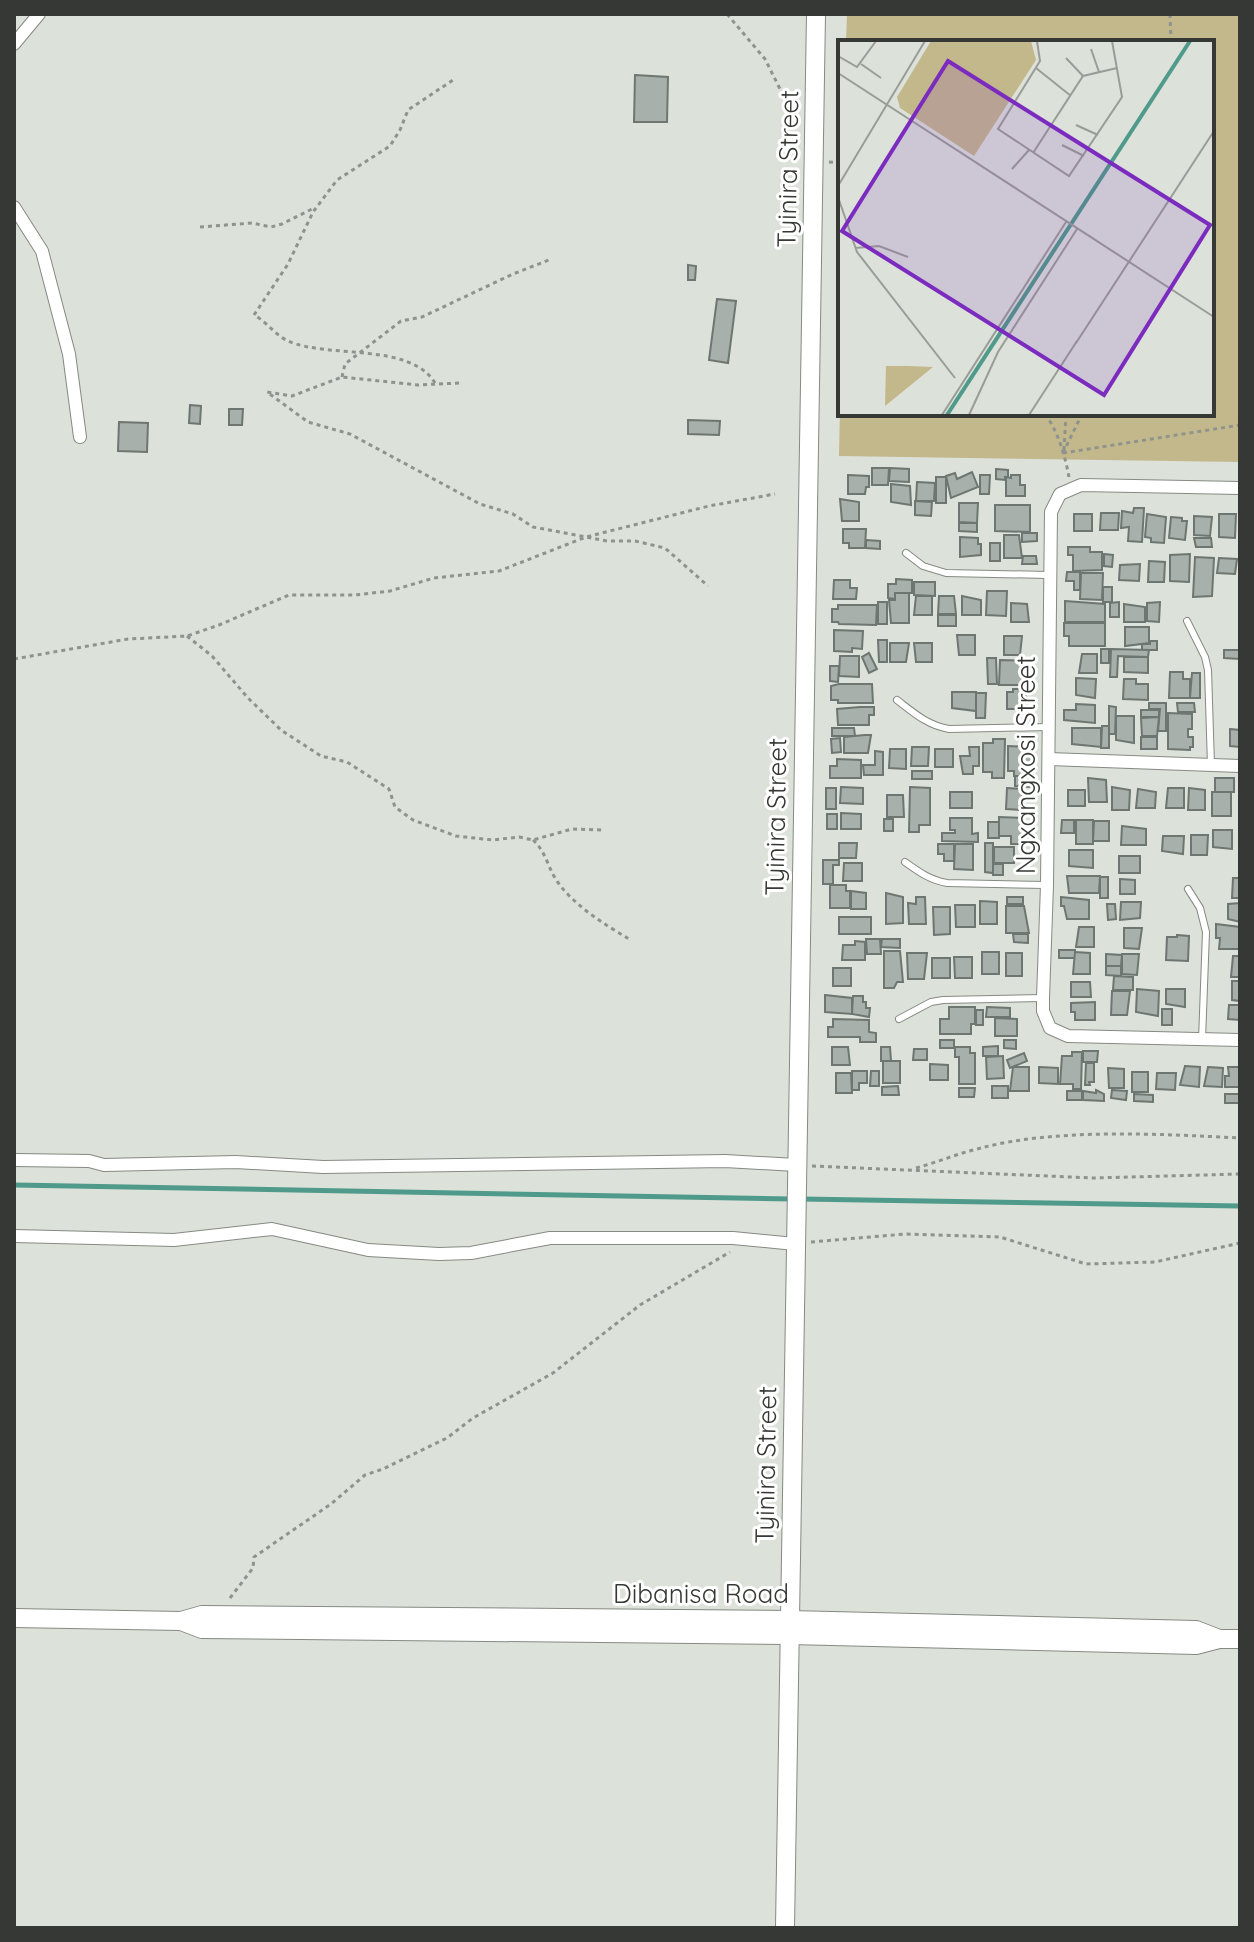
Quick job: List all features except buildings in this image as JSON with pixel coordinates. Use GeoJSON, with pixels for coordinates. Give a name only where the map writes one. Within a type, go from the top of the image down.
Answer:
{"type":"FeatureCollection","features":[{"type":"Feature","properties":{"kind":"street"},"geometry":{"type":"LineString","coordinates":[[14,44],[39,14]]}},
{"type":"Feature","properties":{"kind":"street","name":"Tyinira Street"},"geometry":{"type":"LineString","coordinates":[[785,1928],[816,14]]}},
{"type":"Feature","properties":{"kind":"street"},"geometry":{"type":"LineString","coordinates":[[14,207],[42,251],[69,354],[80,437]]}},
{"type":"Feature","properties":{"kind":"street"},"geometry":{"type":"LineString","coordinates":[[1069,488],[1081,485],[1240,488]]}},
{"type":"Feature","properties":{"kind":"street","name":"Ngxangxosi Street"},"geometry":{"type":"LineString","coordinates":[[1069,488],[1054,502],[1051,512],[1043,1011],[1050,1028],[1068,1036],[1240,1040]]}},
{"type":"Feature","properties":{"kind":"street"},"geometry":{"type":"LineString","coordinates":[[1049,759],[1240,766]]}},
{"type":"Feature","properties":{"kind":"street"},"geometry":{"type":"LineString","coordinates":[[14,1160],[89,1161],[104,1165],[236,1162],[323,1167],[725,1161],[796,1173]]}},
{"type":"Feature","properties":{"kind":"street"},"geometry":{"type":"LineString","coordinates":[[14,1236],[174,1240],[272,1229],[368,1250],[439,1254],[471,1253],[550,1238],[750,1240],[795,1244]]}},
{"type":"Feature","properties":{"kind":"street","name":"Dibanisa Road"},"geometry":{"type":"LineString","coordinates":[[14,1618],[181,1621],[202,1615],[790,1627],[1196,1630],[1219,1639],[1240,1639]]}},
{"type":"Feature","properties":{"kind":"lane"},"geometry":{"type":"LineString","coordinates":[[906,553],[923,566],[946,573],[1048,575]]}},
{"type":"Feature","properties":{"kind":"lane"},"geometry":{"type":"LineString","coordinates":[[1187,621],[1208,670],[1211,766]]}},
{"type":"Feature","properties":{"kind":"lane"},"geometry":{"type":"LineString","coordinates":[[897,700],[920,718],[949,729],[1049,727]]}},
{"type":"Feature","properties":{"kind":"lane"},"geometry":{"type":"LineString","coordinates":[[905,862],[928,877],[947,883],[1047,885]]}},
{"type":"Feature","properties":{"kind":"lane"},"geometry":{"type":"LineString","coordinates":[[1188,889],[1200,908],[1206,932],[1202,1040]]}},
{"type":"Feature","properties":{"kind":"lane"},"geometry":{"type":"LineString","coordinates":[[899,1019],[931,1002],[943,1000],[1043,998]]}},
{"type":"Feature","properties":{"kind":"path"},"geometry":{"type":"LineString","coordinates":[[727,14],[765,59],[784,97],[815,105]]}},
{"type":"Feature","properties":{"kind":"path"},"geometry":{"type":"LineString","coordinates":[[1169,40],[1170,14]]}},
{"type":"Feature","properties":{"kind":"path"},"geometry":{"type":"LineString","coordinates":[[435,383],[423,367],[287,341],[254,315],[288,264],[318,206],[345,173],[390,146],[408,110],[456,78]]}},
{"type":"Feature","properties":{"kind":"path"},"geometry":{"type":"LineString","coordinates":[[200,227],[252,223],[271,227],[318,206]]}},
{"type":"Feature","properties":{"kind":"path"},"geometry":{"type":"LineString","coordinates":[[342,377],[345,364],[401,321],[422,317],[549,260]]}},
{"type":"Feature","properties":{"kind":"path"},"geometry":{"type":"LineString","coordinates":[[459,383],[418,385],[342,377],[292,396],[267,392],[308,422],[350,434],[480,504],[513,514],[533,527],[665,548],[708,586]]}},
{"type":"Feature","properties":{"kind":"path"},"geometry":{"type":"LineString","coordinates":[[1046,416],[1063,453],[1069,488]]}},
{"type":"Feature","properties":{"kind":"path"},"geometry":{"type":"LineString","coordinates":[[1063,453],[1066,416]]}},
{"type":"Feature","properties":{"kind":"path"},"geometry":{"type":"LineString","coordinates":[[1063,453],[1081,416]]}},
{"type":"Feature","properties":{"kind":"path"},"geometry":{"type":"LineString","coordinates":[[1063,453],[1240,425]]}},
{"type":"Feature","properties":{"kind":"path"},"geometry":{"type":"LineString","coordinates":[[14,659],[128,639],[187,636],[289,595],[355,595],[434,578],[499,571],[586,537],[709,506],[775,494]]}},
{"type":"Feature","properties":{"kind":"path"},"geometry":{"type":"LineString","coordinates":[[187,636],[212,656],[281,730],[321,756],[347,762],[389,789],[395,807],[413,820],[456,836],[493,840],[519,837],[533,840],[572,829],[605,830]]}},
{"type":"Feature","properties":{"kind":"path"},"geometry":{"type":"LineString","coordinates":[[533,840],[544,850],[556,880],[579,904],[629,939]]}},
{"type":"Feature","properties":{"kind":"path"},"geometry":{"type":"LineString","coordinates":[[913,1170],[982,1147],[1039,1138],[1240,1138]]}},
{"type":"Feature","properties":{"kind":"path"},"geometry":{"type":"LineString","coordinates":[[796,1173],[913,1170],[1094,1178],[1240,1174]]}},
{"type":"Feature","properties":{"kind":"path"},"geometry":{"type":"LineString","coordinates":[[795,1244],[905,1234],[1000,1237],[1086,1264],[1155,1262],[1240,1243]]}},
{"type":"Feature","properties":{"kind":"path"},"geometry":{"type":"LineString","coordinates":[[229,1600],[253,1568],[254,1557],[299,1528],[365,1475],[447,1438],[473,1418],[553,1373],[640,1305],[750,1240]]}},
{"type":"Feature","properties":{"kind":"shaded area"},"geometry":{"type":"Polygon","coordinates":[[[847,14],[1240,14],[1240,462],[839,456],[840,416],[1214,416],[1214,40],[846,40],[847,14]]]}},
{"type":"Feature","properties":{"kind":"waterway"},"geometry":{"type":"LineString","coordinates":[[14,1185],[791,1199]]}},
{"type":"Feature","properties":{"kind":"waterway"},"geometry":{"type":"LineString","coordinates":[[801,1199],[1240,1206]]}}]}
